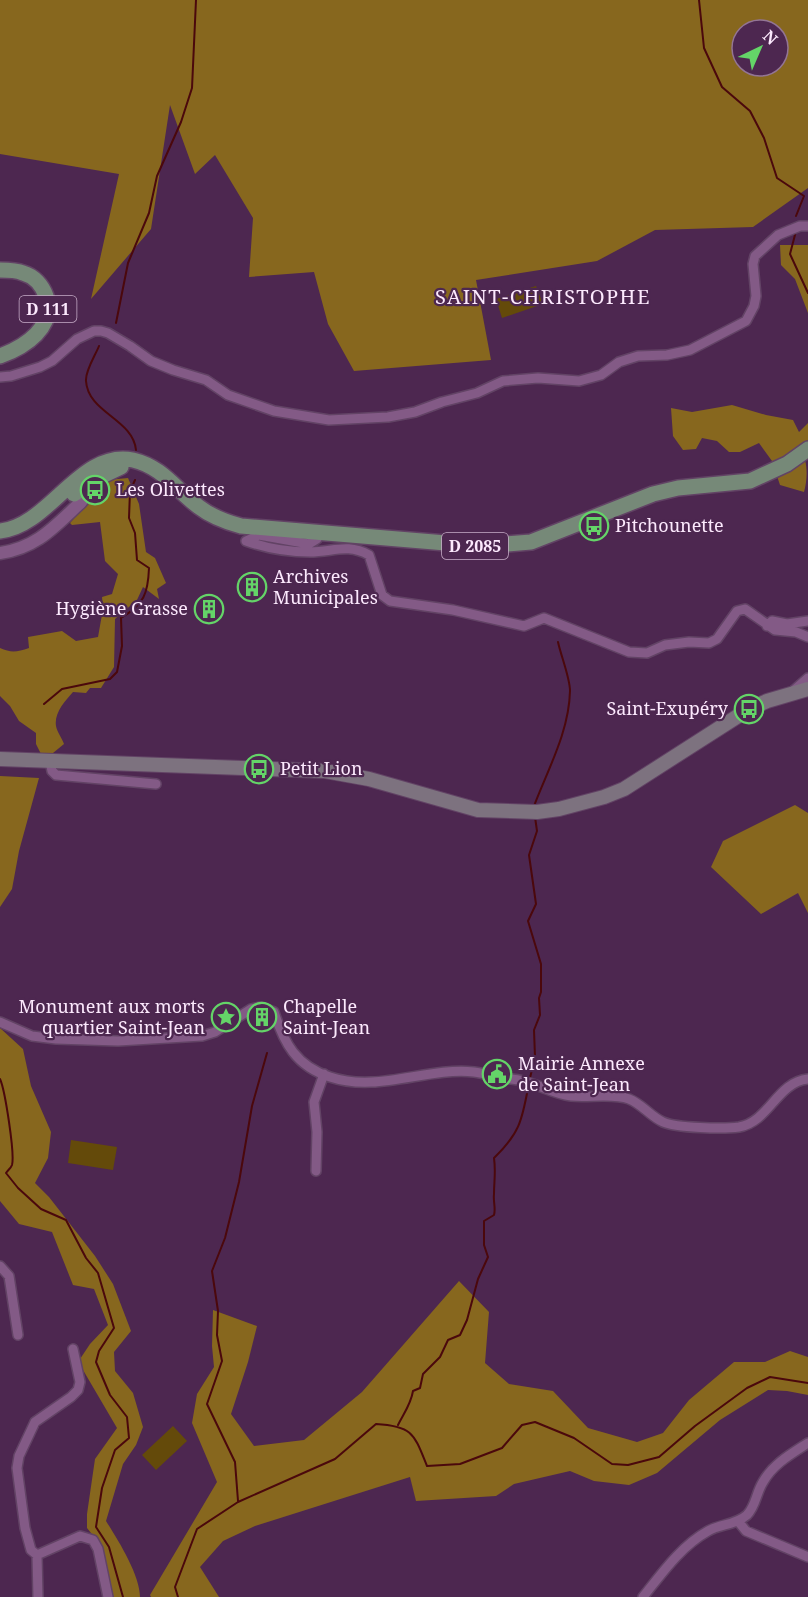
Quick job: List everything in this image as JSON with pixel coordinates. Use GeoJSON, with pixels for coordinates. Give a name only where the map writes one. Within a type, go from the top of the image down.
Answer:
{"type":"FeatureCollection","features":[{"type":"Feature","properties":{"kind":"main road","name":"D 111"},"geometry":{"type":"LineString","coordinates":[[0,270],[23,272],[38,283],[44,291],[48,309],[44,324],[33,338],[0,356]]}},
{"type":"Feature","properties":{"kind":"main road","name":"D 2085"},"geometry":{"type":"LineString","coordinates":[[0,539],[28,530],[99,465],[121,460],[132,460],[163,473],[199,507],[224,521],[241,526],[482,546],[524,543],[653,494],[678,488],[750,481],[787,464],[808,449]]}},
{"type":"Feature","properties":{"kind":"main road","name":"D 2085"},"geometry":{"type":"LineString","coordinates":[[0,531],[21,526],[66,490],[80,483],[98,478],[118,468],[144,464]]}},
{"type":"Feature","properties":{"kind":"main road"},"geometry":{"type":"LineString","coordinates":[[0,759],[325,771],[369,779],[478,810],[527,812],[559,809],[596,800],[624,789],[749,709],[808,689]]}},
{"type":"Feature","properties":{"kind":"main road"},"geometry":{"type":"LineString","coordinates":[[0,765],[29,761]]}},
{"type":"Feature","properties":{"kind":"street"},"geometry":{"type":"LineString","coordinates":[[0,377],[40,367],[52,361],[77,339],[94,331],[101,331],[130,346],[151,361],[206,380],[228,396],[274,411],[328,420],[388,417],[415,412],[477,393],[503,381],[538,378],[579,381],[601,375],[619,362],[638,356],[667,355],[690,350],[746,321],[754,306],[756,296],[753,264],[755,256],[778,235],[800,226],[808,226]]}},
{"type":"Feature","properties":{"kind":"street"},"geometry":{"type":"LineString","coordinates":[[0,552],[12,551],[39,540],[84,498],[80,483]]}},
{"type":"Feature","properties":{"kind":"street"},"geometry":{"type":"LineString","coordinates":[[319,533],[317,539],[309,544],[259,535],[246,541],[262,547],[311,552],[346,548],[361,551],[369,555],[382,595],[390,600],[453,610],[524,626],[544,618],[629,652],[647,653],[665,645],[689,642],[709,643],[717,639],[737,611],[745,609],[767,626],[808,637]]}},
{"type":"Feature","properties":{"kind":"street"},"geometry":{"type":"LineString","coordinates":[[767,626],[772,621],[787,624],[808,621]]}},
{"type":"Feature","properties":{"kind":"street"},"geometry":{"type":"LineString","coordinates":[[791,693],[808,678]]}},
{"type":"Feature","properties":{"kind":"street"},"geometry":{"type":"LineString","coordinates":[[50,761],[52,771],[56,775],[156,784]]}},
{"type":"Feature","properties":{"kind":"street"},"geometry":{"type":"LineString","coordinates":[[0,1022],[32,1035],[44,1037],[118,1041],[202,1036],[215,1032],[251,1009],[260,1008],[274,1012],[283,1040],[292,1053],[330,1077],[358,1082],[391,1082],[456,1072],[475,1072],[523,1081],[554,1093],[571,1096],[627,1098],[663,1122],[678,1127],[740,1127],[752,1122],[764,1112],[787,1087],[808,1079]]}},
{"type":"Feature","properties":{"kind":"street"},"geometry":{"type":"LineString","coordinates":[[316,1171],[317,1132],[314,1102],[324,1074]]}},
{"type":"Feature","properties":{"kind":"street"},"geometry":{"type":"LineString","coordinates":[[0,1266],[9,1276],[18,1335]]}},
{"type":"Feature","properties":{"kind":"street"},"geometry":{"type":"LineString","coordinates":[[37,1554],[31,1550],[25,1528],[17,1468],[19,1456],[35,1422],[78,1390],[80,1382],[73,1349]]}},
{"type":"Feature","properties":{"kind":"street"},"geometry":{"type":"LineString","coordinates":[[643,1597],[691,1543],[710,1530],[746,1516],[753,1507],[761,1484],[772,1469],[808,1443]]}},
{"type":"Feature","properties":{"kind":"street"},"geometry":{"type":"LineString","coordinates":[[738,1521],[746,1531],[808,1557]]}},
{"type":"Feature","properties":{"kind":"street"},"geometry":{"type":"LineString","coordinates":[[37,1554],[80,1536],[93,1540],[98,1549],[108,1597]]}},
{"type":"Feature","properties":{"kind":"street"},"geometry":{"type":"LineString","coordinates":[[37,1554],[38,1597]]}},
{"type":"Feature","properties":{"kind":"shaded area"},"geometry":{"type":"Polygon","coordinates":[[[0,0],[808,0],[808,188],[753,227],[655,230],[597,261],[476,280],[491,360],[354,371],[328,324],[314,272],[249,277],[253,218],[215,155],[195,174],[170,105],[151,229],[91,299],[119,174],[0,154],[0,0]]]}},
{"type":"Feature","properties":{"kind":"shaded area"},"geometry":{"type":"Polygon","coordinates":[[[780,245],[808,245],[808,313],[795,279],[781,265],[780,245]]]}},
{"type":"Feature","properties":{"kind":"shaded area"},"geometry":{"type":"Polygon","coordinates":[[[536,286],[543,304],[502,318],[496,299],[536,286]]]}},
{"type":"Feature","properties":{"kind":"shaded area"},"geometry":{"type":"Polygon","coordinates":[[[732,405],[793,420],[799,432],[808,423],[808,442],[800,449],[807,469],[804,492],[780,485],[772,461],[759,443],[740,452],[729,452],[717,441],[702,438],[696,449],[683,450],[673,436],[671,408],[692,412],[732,405]]]}},
{"type":"Feature","properties":{"kind":"shaded area"},"geometry":{"type":"Polygon","coordinates":[[[128,478],[139,504],[146,552],[155,558],[166,583],[157,589],[159,599],[143,587],[137,600],[115,619],[114,667],[101,688],[90,688],[86,693],[73,692],[67,699],[58,712],[56,721],[64,744],[53,753],[41,754],[36,744],[36,733],[19,721],[10,706],[0,696],[0,648],[17,651],[29,648],[28,637],[62,631],[76,641],[98,637],[103,609],[102,597],[112,594],[118,574],[105,561],[100,522],[72,525],[70,523],[107,480],[128,478]]]}},
{"type":"Feature","properties":{"kind":"shaded area"},"geometry":{"type":"Polygon","coordinates":[[[0,776],[39,778],[19,851],[12,889],[0,907],[0,776]]]}},
{"type":"Feature","properties":{"kind":"shaded area"},"geometry":{"type":"Polygon","coordinates":[[[795,805],[808,813],[808,913],[798,893],[761,914],[711,867],[723,841],[795,805]]]}},
{"type":"Feature","properties":{"kind":"shaded area"},"geometry":{"type":"Polygon","coordinates":[[[0,1028],[23,1049],[31,1086],[51,1132],[48,1158],[35,1183],[49,1197],[95,1256],[113,1284],[131,1331],[114,1352],[115,1371],[133,1393],[143,1427],[136,1445],[123,1464],[106,1521],[132,1568],[140,1597],[110,1597],[99,1543],[87,1528],[95,1459],[117,1428],[83,1370],[80,1359],[90,1344],[108,1325],[94,1289],[73,1285],[52,1232],[19,1224],[0,1201],[0,1028]]]}},
{"type":"Feature","properties":{"kind":"shaded area"},"geometry":{"type":"Polygon","coordinates":[[[71,1140],[117,1147],[113,1170],[68,1163],[71,1140]]]}},
{"type":"Feature","properties":{"kind":"shaded area"},"geometry":{"type":"Polygon","coordinates":[[[459,1281],[489,1312],[485,1363],[509,1384],[553,1391],[588,1428],[637,1442],[663,1433],[689,1400],[734,1362],[765,1362],[790,1351],[808,1357],[808,1395],[768,1390],[720,1420],[657,1473],[629,1485],[594,1481],[570,1471],[514,1484],[496,1496],[416,1501],[410,1477],[255,1526],[223,1541],[200,1567],[219,1597],[151,1597],[150,1595],[217,1482],[192,1423],[197,1394],[214,1367],[213,1310],[257,1326],[231,1414],[254,1446],[304,1440],[362,1392],[459,1281]]]}},
{"type":"Feature","properties":{"kind":"shaded area"},"geometry":{"type":"Polygon","coordinates":[[[173,1426],[187,1441],[156,1470],[142,1455],[173,1426]]]}},
{"type":"Feature","properties":{"kind":"waterway"},"geometry":{"type":"LineString","coordinates":[[116,323],[128,263],[149,213],[157,176],[181,122],[192,88],[196,0]]}},
{"type":"Feature","properties":{"kind":"waterway"},"geometry":{"type":"LineString","coordinates":[[699,0],[704,48],[722,87],[750,111],[764,138],[777,178],[804,196],[796,216]]}},
{"type":"Feature","properties":{"kind":"waterway"},"geometry":{"type":"LineString","coordinates":[[796,231],[790,254],[808,293]]}},
{"type":"Feature","properties":{"kind":"waterway"},"geometry":{"type":"LineString","coordinates":[[99,346],[87,373],[86,381],[89,392],[94,401],[127,431],[133,439],[136,450]]}},
{"type":"Feature","properties":{"kind":"waterway"},"geometry":{"type":"LineString","coordinates":[[44,704],[62,689],[110,679],[117,672],[122,646],[121,618],[135,608],[143,598],[149,568],[137,560],[135,533],[129,518],[130,491],[135,480]]}},
{"type":"Feature","properties":{"kind":"waterway"},"geometry":{"type":"LineString","coordinates":[[534,806],[562,736],[569,706],[570,686],[558,642]]}},
{"type":"Feature","properties":{"kind":"waterway"},"geometry":{"type":"LineString","coordinates":[[530,1078],[535,1057],[534,1030],[540,1015],[541,992],[541,964],[528,921],[536,904],[529,855],[537,831],[535,817]]}},
{"type":"Feature","properties":{"kind":"waterway"},"geometry":{"type":"LineString","coordinates":[[238,1501],[235,1462],[207,1404],[222,1361],[217,1335],[218,1311],[212,1271],[225,1238],[239,1182],[252,1106],[267,1053]]}},
{"type":"Feature","properties":{"kind":"waterway"},"geometry":{"type":"LineString","coordinates":[[0,1079],[7,1108],[13,1159],[6,1173],[18,1188],[41,1209],[66,1220],[86,1258],[98,1273],[114,1328],[99,1351],[96,1362],[110,1395],[127,1417],[129,1438],[115,1450],[102,1488],[96,1527],[109,1547],[123,1597]]}},
{"type":"Feature","properties":{"kind":"waterway"},"geometry":{"type":"LineString","coordinates":[[398,1425],[413,1391],[420,1388],[423,1374],[440,1357],[448,1340],[460,1335],[467,1320],[478,1279],[488,1257],[484,1245],[484,1221],[495,1212],[494,1158],[509,1142],[518,1126],[528,1088]]}},
{"type":"Feature","properties":{"kind":"waterway"},"geometry":{"type":"LineString","coordinates":[[178,1597],[175,1587],[197,1529],[238,1502],[335,1459],[376,1424],[398,1427],[410,1434],[419,1446],[427,1466],[460,1464],[502,1448],[522,1425],[535,1422],[574,1438],[612,1464],[628,1465],[659,1457],[695,1426],[747,1388],[770,1377],[808,1383]]}},
{"type":"Feature","properties":{"kind":"place","name":"Les Olivettes"},"geometry":{"type":"Point","coordinates":[95,490]}},
{"type":"Feature","properties":{"kind":"place","name":"Pitchounette"},"geometry":{"type":"Point","coordinates":[594,526]}},
{"type":"Feature","properties":{"kind":"place","name":"Archives Municipales"},"geometry":{"type":"Point","coordinates":[252,587]}},
{"type":"Feature","properties":{"kind":"place","name":"Hygiène Grasse"},"geometry":{"type":"Point","coordinates":[209,609]}},
{"type":"Feature","properties":{"kind":"place","name":"Saint-Exupéry"},"geometry":{"type":"Point","coordinates":[749,709]}},
{"type":"Feature","properties":{"kind":"place","name":"Petit Lion"},"geometry":{"type":"Point","coordinates":[259,769]}},
{"type":"Feature","properties":{"kind":"place","name":"Monument aux morts quartier Saint-Jean"},"geometry":{"type":"Point","coordinates":[226,1017]}},
{"type":"Feature","properties":{"kind":"place","name":"Chapelle Saint-Jean"},"geometry":{"type":"Point","coordinates":[262,1017]}},
{"type":"Feature","properties":{"kind":"place","name":"Mairie Annexe de Saint-Jean"},"geometry":{"type":"Point","coordinates":[497,1074]}},
{"type":"Feature","properties":{"kind":"district","name":"SAINT-CHRISTOPHE"},"geometry":{"type":"Point","coordinates":[543,297]}}]}
